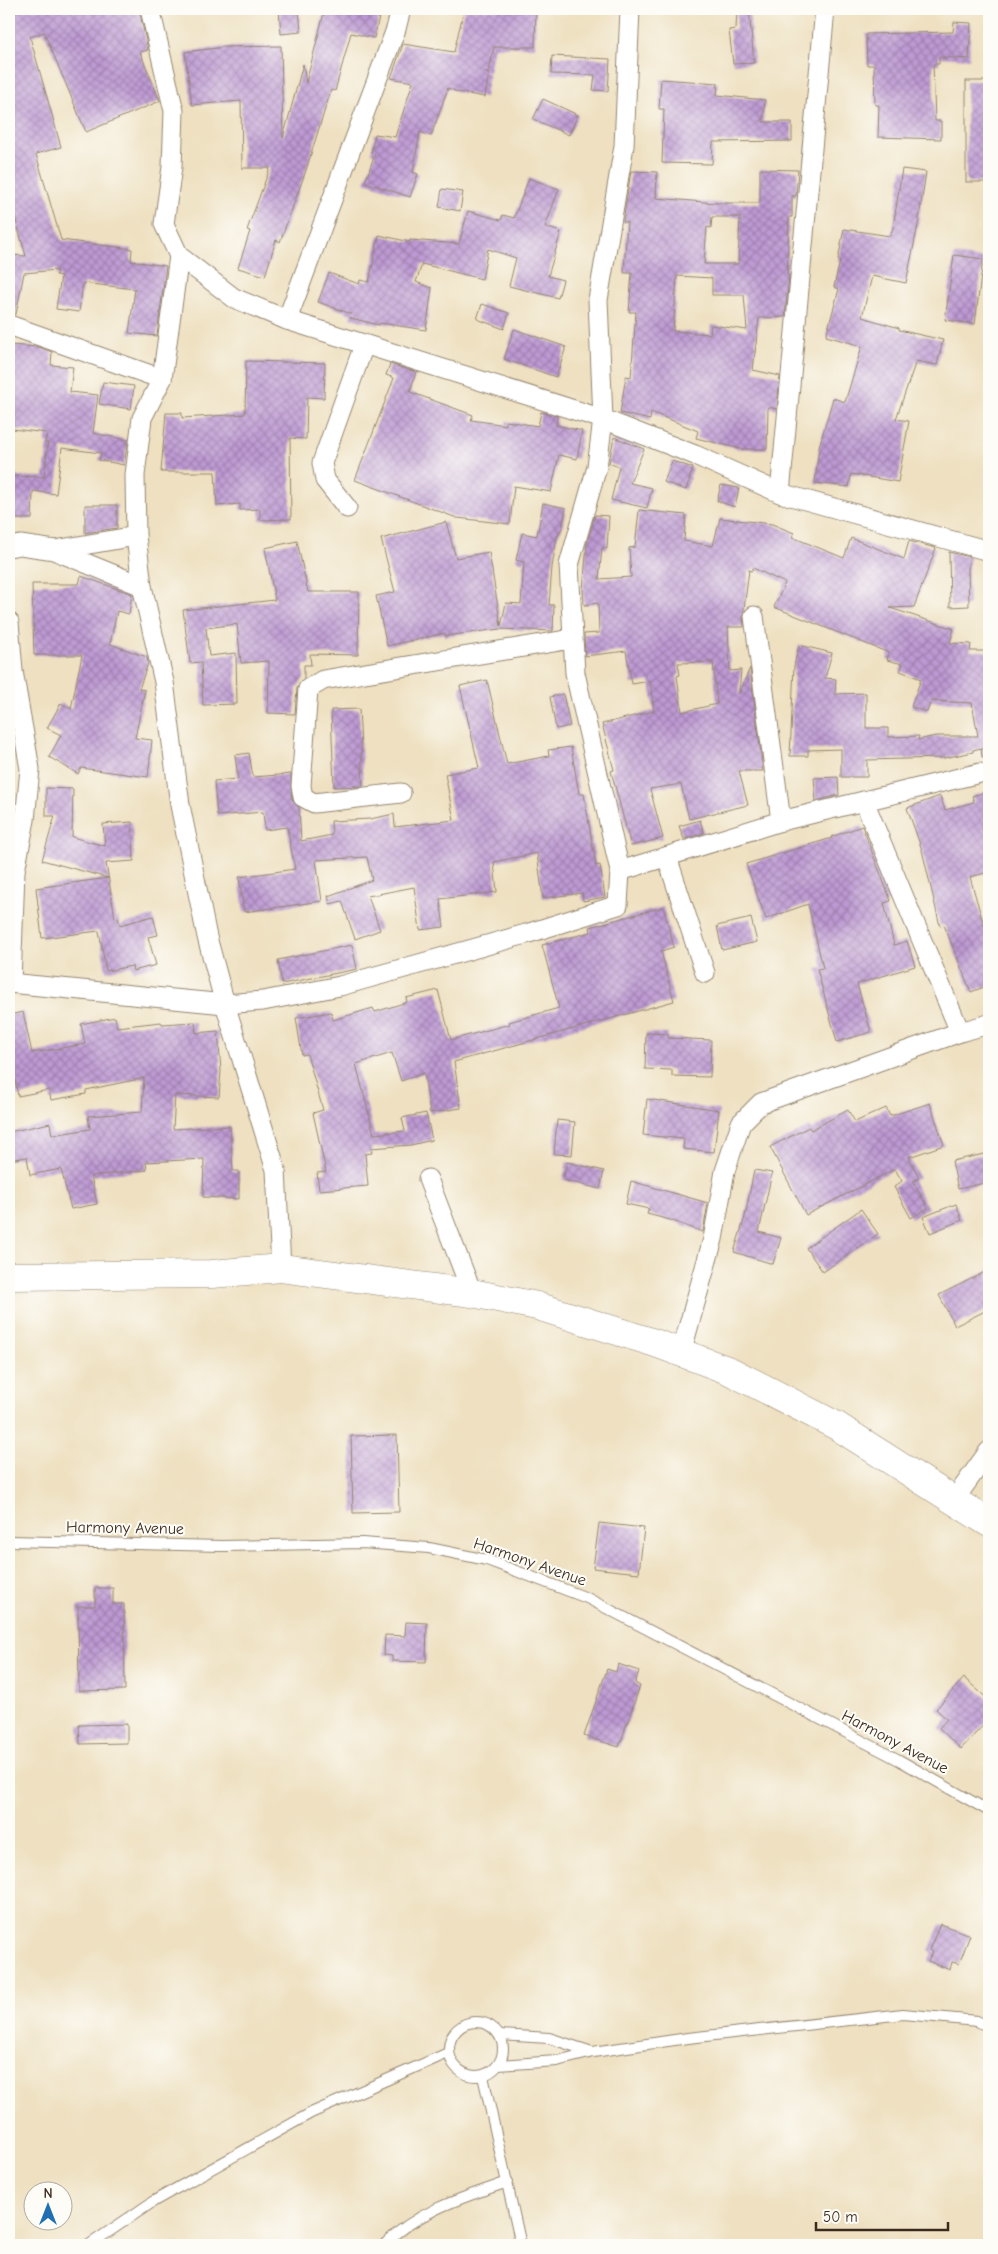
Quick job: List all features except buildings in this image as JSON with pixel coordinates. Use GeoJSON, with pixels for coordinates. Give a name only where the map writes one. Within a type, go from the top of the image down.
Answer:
{"type":"FeatureCollection","features":[{"type":"Feature","properties":{"kind":"street"},"geometry":{"type":"LineString","coordinates":[[150,9],[174,111],[172,167],[164,224],[179,256],[234,298],[287,320],[603,419],[696,455],[780,493],[989,551]]}},
{"type":"Feature","properties":{"kind":"street"},"geometry":{"type":"LineString","coordinates":[[287,320],[396,29],[401,9]]}},
{"type":"Feature","properties":{"kind":"street"},"geometry":{"type":"LineString","coordinates":[[9,622],[13,671],[30,770],[25,820],[15,871],[10,983],[225,1004],[262,1001],[340,986],[526,934],[618,905],[620,871],[575,672],[569,565],[596,467],[603,419],[598,300],[624,146],[630,9]]}},
{"type":"Feature","properties":{"kind":"street"},"geometry":{"type":"LineString","coordinates":[[780,493],[825,9]]}},
{"type":"Feature","properties":{"kind":"street"},"geometry":{"type":"LineString","coordinates":[[179,256],[162,380],[142,418],[135,475],[136,536],[142,586],[164,682],[182,814],[207,937],[225,1004],[276,1170],[281,1268]]}},
{"type":"Feature","properties":{"kind":"street"},"geometry":{"type":"LineString","coordinates":[[9,325],[162,380]]}},
{"type":"Feature","properties":{"kind":"street"},"geometry":{"type":"LineString","coordinates":[[347,508],[326,480],[322,463],[364,345]]}},
{"type":"Feature","properties":{"kind":"street"},"geometry":{"type":"LineString","coordinates":[[55,550],[136,536]]}},
{"type":"Feature","properties":{"kind":"street"},"geometry":{"type":"LineString","coordinates":[[9,547],[20,546],[55,550],[142,586]]}},
{"type":"Feature","properties":{"kind":"street"},"geometry":{"type":"LineString","coordinates":[[754,616],[781,821]]}},
{"type":"Feature","properties":{"kind":"street"},"geometry":{"type":"LineString","coordinates":[[401,794],[314,802],[303,797],[301,786],[308,689],[323,680],[572,639]]}},
{"type":"Feature","properties":{"kind":"street"},"geometry":{"type":"LineString","coordinates":[[620,871],[781,821],[980,773]]}},
{"type":"Feature","properties":{"kind":"street"},"geometry":{"type":"LineString","coordinates":[[864,801],[960,1032]]}},
{"type":"Feature","properties":{"kind":"street"},"geometry":{"type":"LineString","coordinates":[[667,857],[704,973]]}},
{"type":"Feature","properties":{"kind":"street"},"geometry":{"type":"LineString","coordinates":[[681,1353],[713,1239],[725,1171],[740,1122],[761,1103],[960,1032],[989,1024]]}},
{"type":"Feature","properties":{"kind":"street"},"geometry":{"type":"LineString","coordinates":[[428,1179],[472,1293]]}},
{"type":"Feature","properties":{"kind":"street"},"geometry":{"type":"LineString","coordinates":[[9,1276],[212,1274],[281,1268],[472,1293],[536,1306],[681,1353],[730,1371],[837,1426],[989,1523]]}},
{"type":"Feature","properties":{"kind":"street"},"geometry":{"type":"LineString","coordinates":[[954,1500],[989,1451]]}},
{"type":"Feature","properties":{"kind":"lane","name":"Harmony Avenue"},"geometry":{"type":"LineString","coordinates":[[9,1541],[222,1546],[362,1543],[429,1548],[487,1560],[587,1598],[899,1760],[989,1811]]}},
{"type":"Feature","properties":{"kind":"lane"},"geometry":{"type":"LineString","coordinates":[[499,2065],[557,2061],[593,2052],[688,2038],[903,2014],[977,2021],[989,2027]]}},
{"type":"Feature","properties":{"kind":"lane"},"geometry":{"type":"LineString","coordinates":[[472,2022],[483,2022],[500,2035],[503,2055],[499,2065],[492,2072],[483,2076],[460,2073],[451,2063],[448,2053],[449,2042],[453,2032],[462,2025],[472,2022]]}},
{"type":"Feature","properties":{"kind":"lane"},"geometry":{"type":"LineString","coordinates":[[500,2035],[549,2038],[593,2052]]}},
{"type":"Feature","properties":{"kind":"lane"},"geometry":{"type":"LineString","coordinates":[[89,2245],[154,2201],[311,2113],[448,2053]]}},
{"type":"Feature","properties":{"kind":"lane"},"geometry":{"type":"LineString","coordinates":[[483,2076],[521,2245]]}},
{"type":"Feature","properties":{"kind":"lane"},"geometry":{"type":"LineString","coordinates":[[384,2245],[394,2234],[441,2206],[508,2182]]}}]}
